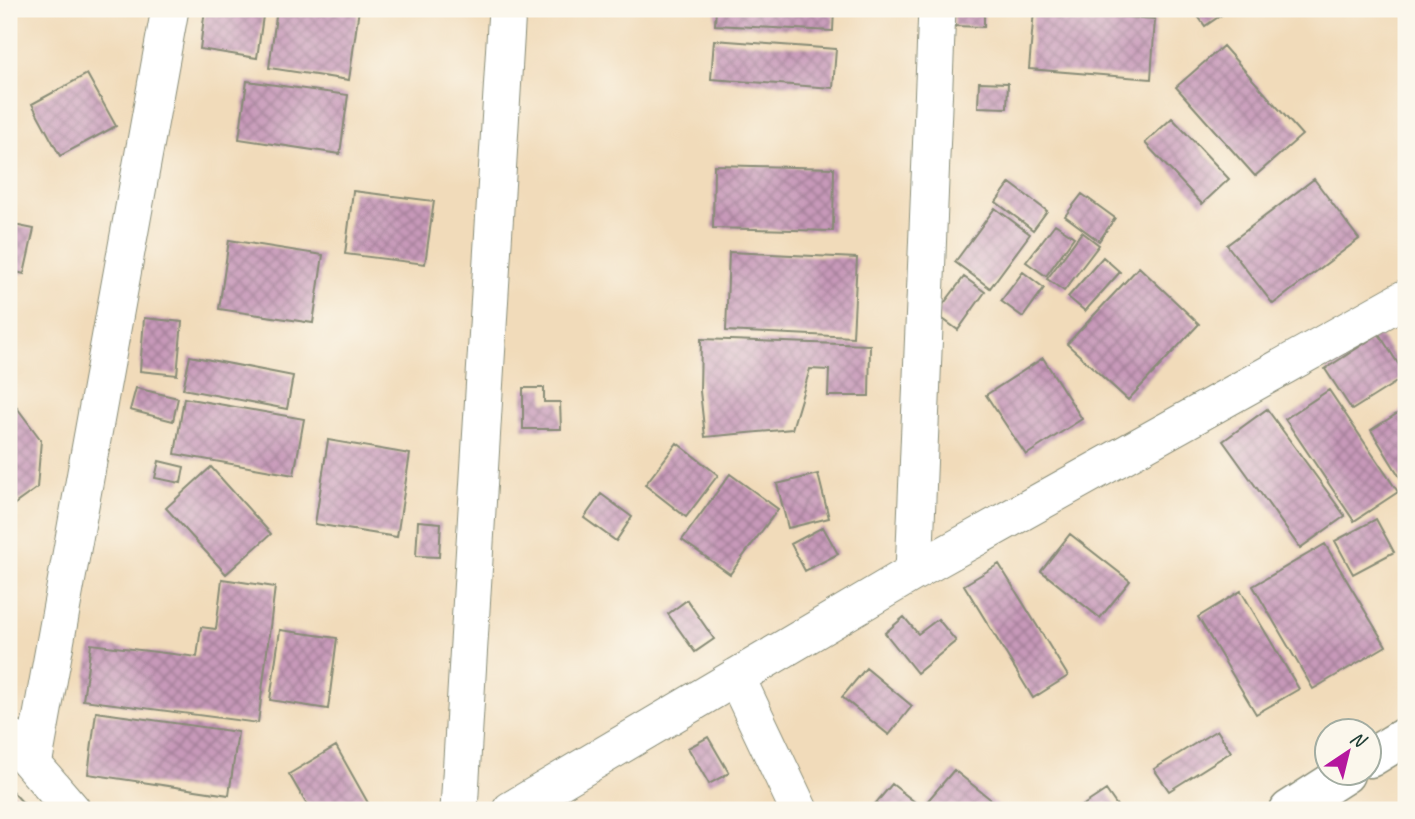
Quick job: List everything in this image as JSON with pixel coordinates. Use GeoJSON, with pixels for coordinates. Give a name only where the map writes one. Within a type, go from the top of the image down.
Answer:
{"type":"FeatureCollection","features":[{"type":"Feature","properties":{"kind":"street"},"geometry":{"type":"LineString","coordinates":[[33,765],[170,9]]}},
{"type":"Feature","properties":{"kind":"street"},"geometry":{"type":"LineString","coordinates":[[459,810],[507,9]]}},
{"type":"Feature","properties":{"kind":"street"},"geometry":{"type":"LineString","coordinates":[[914,572],[937,9]]}},
{"type":"Feature","properties":{"kind":"street"},"geometry":{"type":"LineString","coordinates":[[511,810],[914,572],[1406,298]]}},
{"type":"Feature","properties":{"kind":"street"},"geometry":{"type":"LineString","coordinates":[[736,677],[799,810]]}},
{"type":"Feature","properties":{"kind":"street"},"geometry":{"type":"LineString","coordinates":[[1384,749],[1406,736]]}},
{"type":"Feature","properties":{"kind":"street"},"geometry":{"type":"LineString","coordinates":[[9,737],[72,810]]}},
{"type":"Feature","properties":{"kind":"street"},"geometry":{"type":"LineString","coordinates":[[1289,810],[1323,788]]}},
{"type":"Feature","properties":{"kind":"building"},"geometry":{"type":"Polygon","coordinates":[[[205,9],[264,9],[257,58],[200,49],[205,9]]]}},
{"type":"Feature","properties":{"kind":"building"},"geometry":{"type":"Polygon","coordinates":[[[277,9],[359,9],[349,80],[269,68],[277,9]]]}},
{"type":"Feature","properties":{"kind":"building"},"geometry":{"type":"Polygon","coordinates":[[[716,9],[834,9],[833,31],[715,25],[716,9]]]}},
{"type":"Feature","properties":{"kind":"building"},"geometry":{"type":"Polygon","coordinates":[[[954,9],[984,9],[984,27],[954,26],[954,9]]]}},
{"type":"Feature","properties":{"kind":"building"},"geometry":{"type":"Polygon","coordinates":[[[1193,9],[1230,9],[1205,26],[1193,9]]]}},
{"type":"Feature","properties":{"kind":"building"},"geometry":{"type":"Polygon","coordinates":[[[1034,10],[1155,19],[1151,79],[1029,69],[1034,10]]]}},
{"type":"Feature","properties":{"kind":"building"},"geometry":{"type":"Polygon","coordinates":[[[714,40],[836,49],[833,88],[711,79],[714,40]]]}},
{"type":"Feature","properties":{"kind":"building"},"geometry":{"type":"Polygon","coordinates":[[[1223,46],[1302,135],[1255,176],[1176,87],[1223,46]]]}},
{"type":"Feature","properties":{"kind":"building"},"geometry":{"type":"Polygon","coordinates":[[[87,74],[116,126],[60,156],[32,104],[87,74]]]}},
{"type":"Feature","properties":{"kind":"building"},"geometry":{"type":"Polygon","coordinates":[[[247,81],[348,95],[340,154],[239,139],[247,81]]]}},
{"type":"Feature","properties":{"kind":"building"},"geometry":{"type":"Polygon","coordinates":[[[979,82],[1008,83],[1007,108],[978,107],[979,82]]]}},
{"type":"Feature","properties":{"kind":"building"},"geometry":{"type":"Polygon","coordinates":[[[1172,118],[1229,179],[1202,204],[1145,143],[1172,118]]]}},
{"type":"Feature","properties":{"kind":"building"},"geometry":{"type":"Polygon","coordinates":[[[714,165],[834,168],[833,231],[713,228],[714,165]]]}},
{"type":"Feature","properties":{"kind":"building"},"geometry":{"type":"Polygon","coordinates":[[[1314,179],[1359,239],[1273,304],[1227,245],[1314,179]]]}},
{"type":"Feature","properties":{"kind":"building"},"geometry":{"type":"Polygon","coordinates":[[[1010,183],[1047,211],[1033,230],[996,202],[1010,183]]]}},
{"type":"Feature","properties":{"kind":"building"},"geometry":{"type":"Polygon","coordinates":[[[353,191],[434,201],[425,264],[345,254],[353,191]]]}},
{"type":"Feature","properties":{"kind":"building"},"geometry":{"type":"Polygon","coordinates":[[[1082,194],[1115,218],[1099,241],[1065,216],[1082,194]]]}},
{"type":"Feature","properties":{"kind":"building"},"geometry":{"type":"Polygon","coordinates":[[[995,208],[1030,234],[990,288],[955,262],[995,208]]]}},
{"type":"Feature","properties":{"kind":"building"},"geometry":{"type":"Polygon","coordinates":[[[9,224],[34,229],[24,274],[9,270],[9,224]]]}},
{"type":"Feature","properties":{"kind":"building"},"geometry":{"type":"Polygon","coordinates":[[[1055,224],[1074,237],[1046,276],[1026,262],[1055,224]]]}},
{"type":"Feature","properties":{"kind":"building"},"geometry":{"type":"Polygon","coordinates":[[[1082,232],[1099,245],[1064,291],[1047,279],[1082,232]]]}},
{"type":"Feature","properties":{"kind":"building"},"geometry":{"type":"Polygon","coordinates":[[[229,240],[323,255],[313,323],[219,309],[229,240]]]}},
{"type":"Feature","properties":{"kind":"building"},"geometry":{"type":"Polygon","coordinates":[[[729,252],[857,258],[853,337],[726,331],[729,252]]]}},
{"type":"Feature","properties":{"kind":"building"},"geometry":{"type":"Polygon","coordinates":[[[1103,257],[1120,272],[1085,311],[1068,297],[1103,257]]]}},
{"type":"Feature","properties":{"kind":"building"},"geometry":{"type":"Polygon","coordinates":[[[1139,267],[1199,324],[1128,400],[1067,344],[1139,267]]]}},
{"type":"Feature","properties":{"kind":"building"},"geometry":{"type":"Polygon","coordinates":[[[1023,272],[1044,288],[1023,317],[1001,301],[1023,272]]]}},
{"type":"Feature","properties":{"kind":"building"},"geometry":{"type":"Polygon","coordinates":[[[964,277],[985,292],[958,330],[936,314],[964,277]]]}},
{"type":"Feature","properties":{"kind":"building"},"geometry":{"type":"Polygon","coordinates":[[[144,318],[182,322],[177,375],[140,371],[144,318]]]}},
{"type":"Feature","properties":{"kind":"building"},"geometry":{"type":"Polygon","coordinates":[[[1379,334],[1406,376],[1352,410],[1325,369],[1379,334]]]}},
{"type":"Feature","properties":{"kind":"building"},"geometry":{"type":"Polygon","coordinates":[[[701,339],[870,345],[869,396],[828,396],[829,370],[810,369],[792,429],[705,437],[700,391],[701,339]]]}},
{"type":"Feature","properties":{"kind":"building"},"geometry":{"type":"Polygon","coordinates":[[[190,356],[293,376],[287,409],[183,389],[190,356]]]}},
{"type":"Feature","properties":{"kind":"building"},"geometry":{"type":"Polygon","coordinates":[[[1043,358],[1082,419],[1026,455],[986,395],[1043,358]]]}},
{"type":"Feature","properties":{"kind":"building"},"geometry":{"type":"Polygon","coordinates":[[[136,388],[178,398],[173,421],[130,410],[136,388]]]}},
{"type":"Feature","properties":{"kind":"building"},"geometry":{"type":"Polygon","coordinates":[[[523,388],[544,388],[544,402],[560,402],[561,429],[523,429],[523,388]]]}},
{"type":"Feature","properties":{"kind":"building"},"geometry":{"type":"Polygon","coordinates":[[[1329,390],[1398,492],[1354,521],[1285,419],[1329,390]]]}},
{"type":"Feature","properties":{"kind":"building"},"geometry":{"type":"Polygon","coordinates":[[[9,397],[41,440],[37,488],[9,508],[9,397]]]}},
{"type":"Feature","properties":{"kind":"building"},"geometry":{"type":"Polygon","coordinates":[[[184,398],[304,419],[294,475],[175,454],[184,398]]]}},
{"type":"Feature","properties":{"kind":"building"},"geometry":{"type":"Polygon","coordinates":[[[1406,408],[1406,487],[1371,430],[1406,408]]]}},
{"type":"Feature","properties":{"kind":"building"},"geometry":{"type":"Polygon","coordinates":[[[1267,409],[1345,516],[1300,548],[1223,441],[1267,409]]]}},
{"type":"Feature","properties":{"kind":"building"},"geometry":{"type":"Polygon","coordinates":[[[328,440],[410,454],[397,537],[315,524],[328,440]]]}},
{"type":"Feature","properties":{"kind":"building"},"geometry":{"type":"Polygon","coordinates":[[[677,443],[718,475],[686,517],[645,485],[677,443]]]}},
{"type":"Feature","properties":{"kind":"building"},"geometry":{"type":"Polygon","coordinates":[[[159,461],[184,467],[181,483],[155,478],[159,461]]]}},
{"type":"Feature","properties":{"kind":"building"},"geometry":{"type":"Polygon","coordinates":[[[211,467],[271,534],[226,574],[166,508],[211,467]]]}},
{"type":"Feature","properties":{"kind":"building"},"geometry":{"type":"Polygon","coordinates":[[[730,474],[778,509],[730,574],[682,540],[730,474]]]}},
{"type":"Feature","properties":{"kind":"building"},"geometry":{"type":"Polygon","coordinates":[[[818,474],[829,518],[788,528],[777,484],[818,474]]]}},
{"type":"Feature","properties":{"kind":"building"},"geometry":{"type":"Polygon","coordinates":[[[601,494],[632,517],[616,541],[584,518],[601,494]]]}},
{"type":"Feature","properties":{"kind":"building"},"geometry":{"type":"Polygon","coordinates":[[[1376,519],[1394,552],[1353,574],[1335,541],[1376,519]]]}},
{"type":"Feature","properties":{"kind":"building"},"geometry":{"type":"Polygon","coordinates":[[[418,521],[441,523],[439,557],[416,556],[418,521]]]}},
{"type":"Feature","properties":{"kind":"building"},"geometry":{"type":"Polygon","coordinates":[[[823,527],[838,554],[805,571],[791,544],[823,527]]]}},
{"type":"Feature","properties":{"kind":"building"},"geometry":{"type":"Polygon","coordinates":[[[1070,534],[1130,581],[1100,618],[1041,571],[1070,534]]]}},
{"type":"Feature","properties":{"kind":"building"},"geometry":{"type":"Polygon","coordinates":[[[1325,544],[1386,646],[1313,689],[1253,586],[1325,544]]]}},
{"type":"Feature","properties":{"kind":"building"},"geometry":{"type":"Polygon","coordinates":[[[999,564],[1068,676],[1033,698],[964,585],[999,564]]]}},
{"type":"Feature","properties":{"kind":"building"},"geometry":{"type":"Polygon","coordinates":[[[222,579],[275,587],[258,723],[83,700],[91,644],[197,657],[201,627],[216,629],[222,579]]]}},
{"type":"Feature","properties":{"kind":"building"},"geometry":{"type":"Polygon","coordinates":[[[1241,591],[1299,689],[1256,714],[1198,617],[1241,591]]]}},
{"type":"Feature","properties":{"kind":"building"},"geometry":{"type":"Polygon","coordinates":[[[687,600],[714,639],[695,652],[668,614],[687,600]]]}},
{"type":"Feature","properties":{"kind":"building"},"geometry":{"type":"Polygon","coordinates":[[[904,617],[918,634],[938,619],[956,641],[917,673],[885,633],[904,617]]]}},
{"type":"Feature","properties":{"kind":"building"},"geometry":{"type":"Polygon","coordinates":[[[280,630],[337,638],[328,709],[270,700],[280,630]]]}},
{"type":"Feature","properties":{"kind":"building"},"geometry":{"type":"Polygon","coordinates":[[[866,668],[912,706],[889,735],[842,697],[866,668]]]}},
{"type":"Feature","properties":{"kind":"building"},"geometry":{"type":"Polygon","coordinates":[[[96,712],[238,732],[229,795],[88,774],[96,712]]]}},
{"type":"Feature","properties":{"kind":"building"},"geometry":{"type":"Polygon","coordinates":[[[1217,730],[1231,752],[1169,791],[1154,769],[1217,730]]]}},
{"type":"Feature","properties":{"kind":"building"},"geometry":{"type":"Polygon","coordinates":[[[708,737],[729,773],[709,784],[688,748],[708,737]]]}},
{"type":"Feature","properties":{"kind":"building"},"geometry":{"type":"Polygon","coordinates":[[[336,746],[372,810],[310,810],[289,774],[336,746]]]}},
{"type":"Feature","properties":{"kind":"building"},"geometry":{"type":"Polygon","coordinates":[[[954,770],[1004,810],[932,810],[925,804],[954,770]]]}},
{"type":"Feature","properties":{"kind":"building"},"geometry":{"type":"Polygon","coordinates":[[[892,784],[925,810],[870,810],[892,784]]]}},
{"type":"Feature","properties":{"kind":"building"},"geometry":{"type":"Polygon","coordinates":[[[9,788],[27,807],[24,810],[9,810],[9,788]]]}},
{"type":"Feature","properties":{"kind":"building"},"geometry":{"type":"Polygon","coordinates":[[[1106,790],[1120,810],[1076,810],[1106,790]]]}}]}
